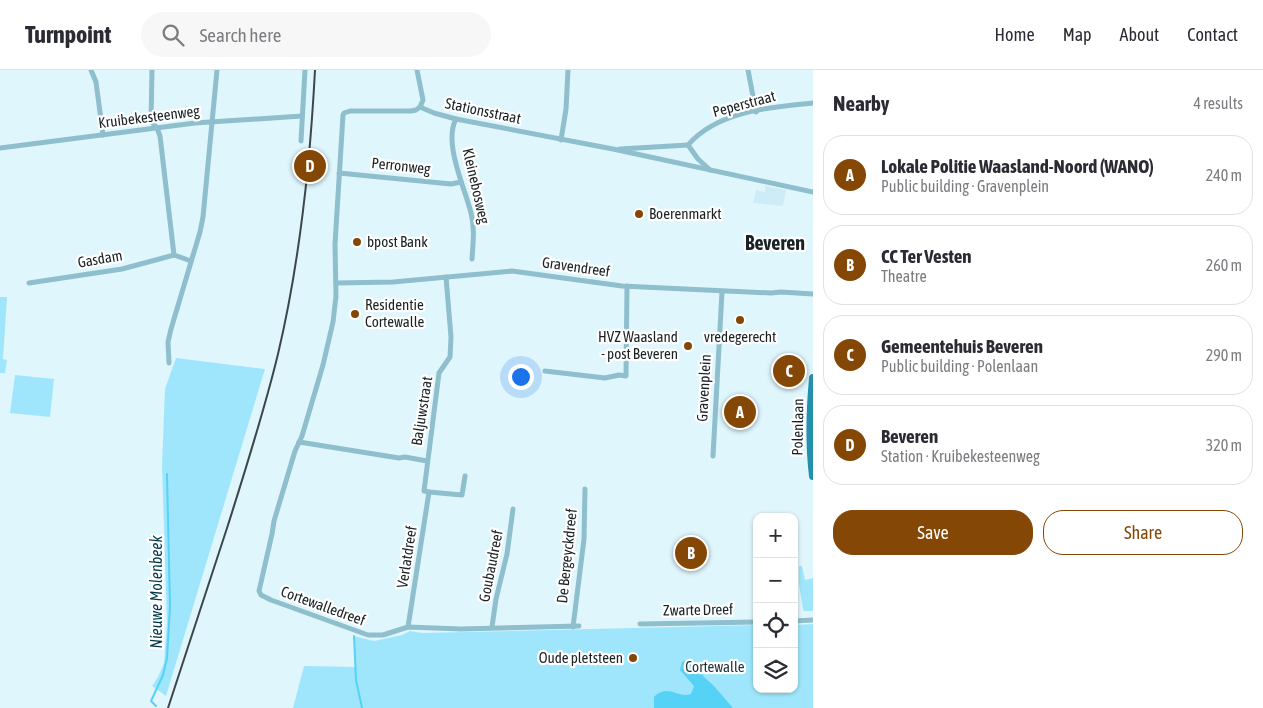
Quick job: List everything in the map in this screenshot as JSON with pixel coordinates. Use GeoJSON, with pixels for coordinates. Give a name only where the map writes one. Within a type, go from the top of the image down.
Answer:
{"type":"FeatureCollection","features":[{"type":"Feature","properties":{"kind":"main road","name":"Polenlaan"},"geometry":{"type":"LineString","coordinates":[[813,378],[810,420],[810,452],[813,476]]}},
{"type":"Feature","properties":{"kind":"street"},"geometry":{"type":"LineString","coordinates":[[91,70],[96,82],[103,135]]}},
{"type":"Feature","properties":{"kind":"street"},"geometry":{"type":"LineString","coordinates":[[152,70],[151,121],[160,136],[174,255],[191,261]]}},
{"type":"Feature","properties":{"kind":"street"},"geometry":{"type":"LineString","coordinates":[[170,363],[168,342],[203,217],[217,70]]}},
{"type":"Feature","properties":{"kind":"street"},"geometry":{"type":"LineString","coordinates":[[301,141],[305,70]]}},
{"type":"Feature","properties":{"kind":"street"},"geometry":{"type":"LineString","coordinates":[[417,70],[423,100],[420,107]]}},
{"type":"Feature","properties":{"kind":"street"},"geometry":{"type":"LineString","coordinates":[[561,140],[566,109],[568,70]]}},
{"type":"Feature","properties":{"kind":"street"},"geometry":{"type":"LineString","coordinates":[[748,70],[756,112]]}},
{"type":"Feature","properties":{"kind":"street","name":"Peperstraat"},"geometry":{"type":"LineString","coordinates":[[688,145],[695,136],[714,123],[756,112],[813,103]]}},
{"type":"Feature","properties":{"kind":"street","name":"Cortewalledreef"},"geometry":{"type":"LineString","coordinates":[[420,107],[411,112],[350,112],[343,115],[339,150],[335,244],[336,284],[333,322],[299,442],[274,521],[259,591],[261,595],[271,600],[368,635],[383,635],[408,627],[461,629],[576,626]]}},
{"type":"Feature","properties":{"kind":"street","name":"Stationsstraat"},"geometry":{"type":"LineString","coordinates":[[420,107],[434,114],[613,149],[640,159],[710,170],[813,192]]}},
{"type":"Feature","properties":{"kind":"street","name":"Kruibekesteenweg"},"geometry":{"type":"LineString","coordinates":[[0,148],[156,128],[302,116]]}},
{"type":"Feature","properties":{"kind":"street","name":"Kleinebosweg"},"geometry":{"type":"LineString","coordinates":[[456,119],[451,135],[472,221],[474,234],[472,259]]}},
{"type":"Feature","properties":{"kind":"street"},"geometry":{"type":"LineString","coordinates":[[688,145],[698,159],[710,170]]}},
{"type":"Feature","properties":{"kind":"street","name":"Stationsstraat"},"geometry":{"type":"LineString","coordinates":[[613,149],[688,145]]}},
{"type":"Feature","properties":{"kind":"street"},"geometry":{"type":"LineString","coordinates":[[640,159],[642,147]]}},
{"type":"Feature","properties":{"kind":"street","name":"Perronweg"},"geometry":{"type":"LineString","coordinates":[[339,173],[451,184],[461,182]]}},
{"type":"Feature","properties":{"kind":"street","name":"Gasdam"},"geometry":{"type":"LineString","coordinates":[[29,283],[122,269],[174,255]]}},
{"type":"Feature","properties":{"kind":"street","name":"Gravendreef"},"geometry":{"type":"LineString","coordinates":[[336,284],[368,284],[512,271],[628,286],[722,292],[813,294]]}},
{"type":"Feature","properties":{"kind":"street","name":"Baljuwstraat"},"geometry":{"type":"LineString","coordinates":[[427,461],[439,373],[450,357],[451,337],[446,277]]}},
{"type":"Feature","properties":{"kind":"street"},"geometry":{"type":"LineString","coordinates":[[545,371],[605,378],[619,375],[626,376],[628,286]]}},
{"type":"Feature","properties":{"kind":"street","name":"Gravenplein"},"geometry":{"type":"LineString","coordinates":[[713,456],[722,292]]}},
{"type":"Feature","properties":{"kind":"street"},"geometry":{"type":"LineString","coordinates":[[299,442],[361,453],[427,461]]}},
{"type":"Feature","properties":{"kind":"street","name":"Verlatdreef"},"geometry":{"type":"LineString","coordinates":[[408,627],[429,492],[424,491],[427,461]]}},
{"type":"Feature","properties":{"kind":"street"},"geometry":{"type":"LineString","coordinates":[[429,492],[462,496],[466,476]]}},
{"type":"Feature","properties":{"kind":"street","name":"De Bergeyckdreef"},"geometry":{"type":"LineString","coordinates":[[576,626],[584,539],[585,489]]}},
{"type":"Feature","properties":{"kind":"street","name":"Goubaudreef"},"geometry":{"type":"LineString","coordinates":[[492,627],[496,599],[507,554],[513,509]]}},
{"type":"Feature","properties":{"kind":"street"},"geometry":{"type":"LineString","coordinates":[[798,621],[813,620]]}},
{"type":"Feature","properties":{"kind":"street","name":"Zwarte Dreef"},"geometry":{"type":"LineString","coordinates":[[640,624],[753,622]]}},
{"type":"Feature","properties":{"kind":"shaded area"},"geometry":{"type":"Polygon","coordinates":[[[765,186],[786,190],[783,206],[753,203],[756,190],[765,192],[765,186]]]}},
{"type":"Feature","properties":{"kind":"shaded area"},"geometry":{"type":"Polygon","coordinates":[[[688,659],[694,661],[704,677],[733,708],[654,708],[654,697],[664,691],[681,695],[691,694],[694,686],[680,670],[682,662],[688,659]]]}},
{"type":"Feature","properties":{"kind":"green space"},"geometry":{"type":"Polygon","coordinates":[[[0,297],[7,297],[3,359],[7,360],[5,373],[0,373],[0,297]]]}},
{"type":"Feature","properties":{"kind":"green space"},"geometry":{"type":"Polygon","coordinates":[[[176,358],[265,369],[166,696],[152,686],[164,663],[167,622],[162,465],[165,389],[176,358]]]}},
{"type":"Feature","properties":{"kind":"green space"},"geometry":{"type":"Polygon","coordinates":[[[15,375],[54,379],[50,417],[10,413],[15,375]]]}},
{"type":"Feature","properties":{"kind":"green space"},"geometry":{"type":"Polygon","coordinates":[[[799,566],[802,566],[805,580],[813,578],[813,611],[804,611],[803,609],[799,584],[799,566]]]}},
{"type":"Feature","properties":{"kind":"green space","name":"Cortewalle"},"geometry":{"type":"Polygon","coordinates":[[[813,624],[813,708],[293,708],[304,666],[355,667],[354,636],[374,641],[402,635],[410,631],[422,633],[753,625],[753,693],[798,693],[798,625],[813,624]]]}},
{"type":"Feature","properties":{"kind":"waterway","name":"Nieuwe Molenbeek"},"geometry":{"type":"LineString","coordinates":[[156,706],[151,701],[163,675],[167,658],[170,606],[167,474]]}},
{"type":"Feature","properties":{"kind":"waterway"},"geometry":{"type":"LineString","coordinates":[[354,636],[356,680],[362,708]]}},
{"type":"Feature","properties":{"kind":"railway"},"geometry":{"type":"LineString","coordinates":[[168,708],[261,419],[278,354],[286,319],[303,213],[315,70]]}},
{"type":"Feature","properties":{"kind":"place","name":"Beveren"},"geometry":{"type":"Point","coordinates":[310,166]}},
{"type":"Feature","properties":{"kind":"place","name":"Boerenmarkt"},"geometry":{"type":"Point","coordinates":[639,214]}},
{"type":"Feature","properties":{"kind":"place","name":"bpost Bank"},"geometry":{"type":"Point","coordinates":[357,242]}},
{"type":"Feature","properties":{"kind":"place","name":"Residentie Cortewalle"},"geometry":{"type":"Point","coordinates":[355,314]}},
{"type":"Feature","properties":{"kind":"place","name":"vredegerecht"},"geometry":{"type":"Point","coordinates":[740,320]}},
{"type":"Feature","properties":{"kind":"place","name":"HVZ Waasland - post Beveren"},"geometry":{"type":"Point","coordinates":[688,346]}},
{"type":"Feature","properties":{"kind":"place","name":"Gemeentehuis Beveren"},"geometry":{"type":"Point","coordinates":[789,371]}},
{"type":"Feature","properties":{"kind":"place","name":"Lokale Politie Waasland-Noord (WANO)"},"geometry":{"type":"Point","coordinates":[740,412]}},
{"type":"Feature","properties":{"kind":"place","name":"CC Ter Vesten"},"geometry":{"type":"Point","coordinates":[691,553]}},
{"type":"Feature","properties":{"kind":"place","name":"Oude pletsteen"},"geometry":{"type":"Point","coordinates":[633,658]}},
{"type":"Feature","properties":{"kind":"district","name":"Beveren"},"geometry":{"type":"Point","coordinates":[775,243]}}]}
